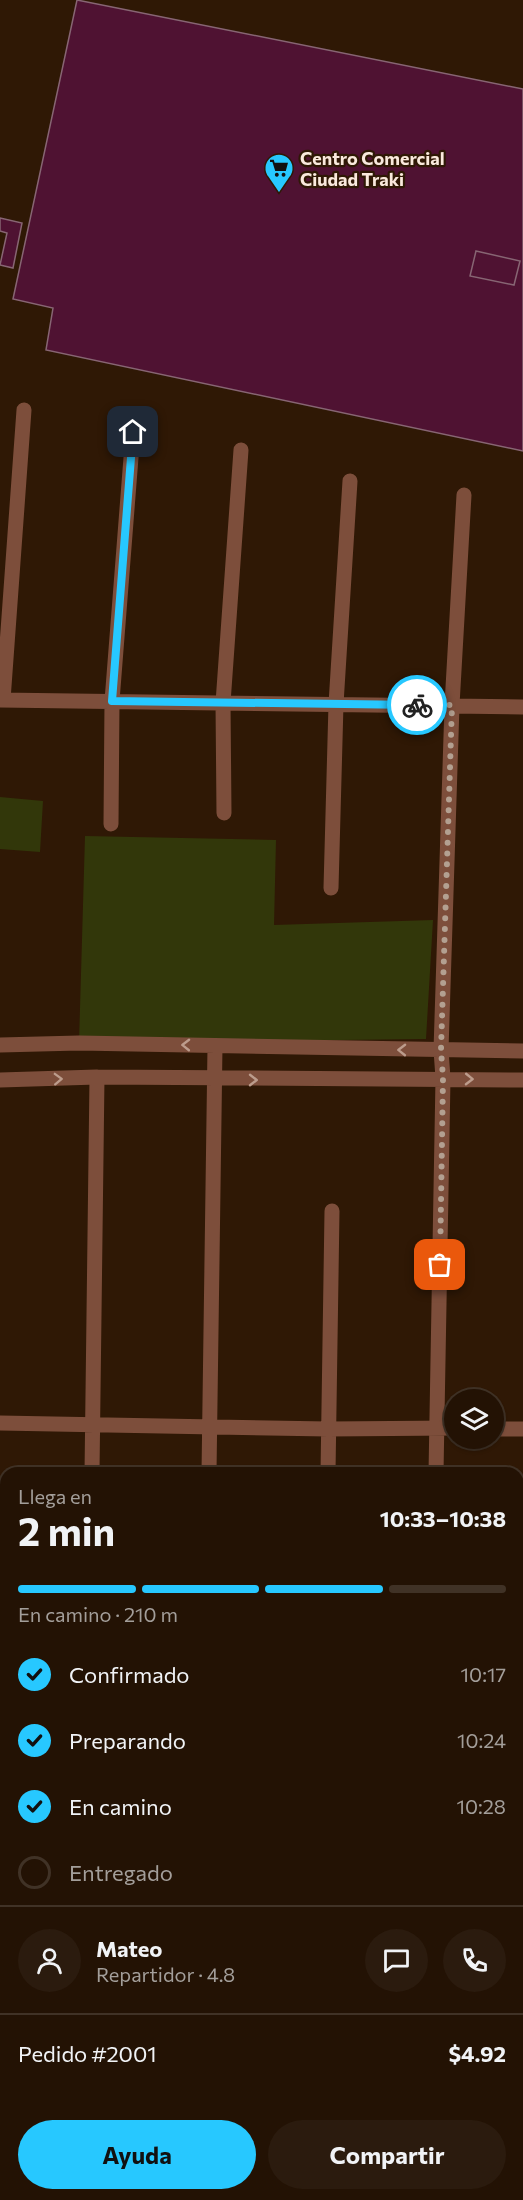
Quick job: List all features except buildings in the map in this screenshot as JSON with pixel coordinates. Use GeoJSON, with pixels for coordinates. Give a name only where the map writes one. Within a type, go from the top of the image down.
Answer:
{"type":"FeatureCollection","features":[{"type":"Feature","properties":{"kind":"street"},"geometry":{"type":"LineString","coordinates":[[24,410],[1,700],[523,706]]}},
{"type":"Feature","properties":{"kind":"street"},"geometry":{"type":"LineString","coordinates":[[111,824],[112,701],[133,432]]}},
{"type":"Feature","properties":{"kind":"street"},"geometry":{"type":"LineString","coordinates":[[224,813],[223,703],[241,450]]}},
{"type":"Feature","properties":{"kind":"street"},"geometry":{"type":"LineString","coordinates":[[331,888],[336,704],[350,481]]}},
{"type":"Feature","properties":{"kind":"street"},"geometry":{"type":"LineString","coordinates":[[436,1467],[443,1078],[441,1050],[452,705],[464,495]]}},
{"type":"Feature","properties":{"kind":"street"},"geometry":{"type":"LineString","coordinates":[[0,1045],[523,1051]]}},
{"type":"Feature","properties":{"kind":"street"},"geometry":{"type":"LineString","coordinates":[[209,1467],[215,1046]]}},
{"type":"Feature","properties":{"kind":"street"},"geometry":{"type":"LineString","coordinates":[[92,1467],[97,1077]]}},
{"type":"Feature","properties":{"kind":"street"},"geometry":{"type":"LineString","coordinates":[[0,1080],[97,1077],[214,1080],[443,1078],[523,1080]]}},
{"type":"Feature","properties":{"kind":"street"},"geometry":{"type":"LineString","coordinates":[[328,1467],[332,1211]]}},
{"type":"Feature","properties":{"kind":"street"},"geometry":{"type":"LineString","coordinates":[[0,1423],[328,1429],[444,1428]]}},
{"type":"Feature","properties":{"kind":"street"},"geometry":{"type":"LineString","coordinates":[[504,1429],[523,1429]]}},
{"type":"Feature","properties":{"kind":"green space"},"geometry":{"type":"Polygon","coordinates":[[[0,797],[43,801],[40,852],[0,849],[0,797]]]}},
{"type":"Feature","properties":{"kind":"green space"},"geometry":{"type":"Polygon","coordinates":[[[85,836],[276,840],[274,925],[433,920],[426,1039],[79,1043],[85,836]]]}},
{"type":"Feature","properties":{"kind":"way so far"},"geometry":{"type":"LineString","coordinates":[[417,705],[452,705],[441,1050],[443,1078],[440,1265]]}},
{"type":"Feature","properties":{"kind":"place","name":"Centro Comercial Ciudad Traki"},"geometry":{"type":"Point","coordinates":[279,194]}},
{"type":"Feature","properties":{"kind":"route"},"geometry":{"type":"LineString","coordinates":[[133,432],[112,701],[417,705]]}}]}
